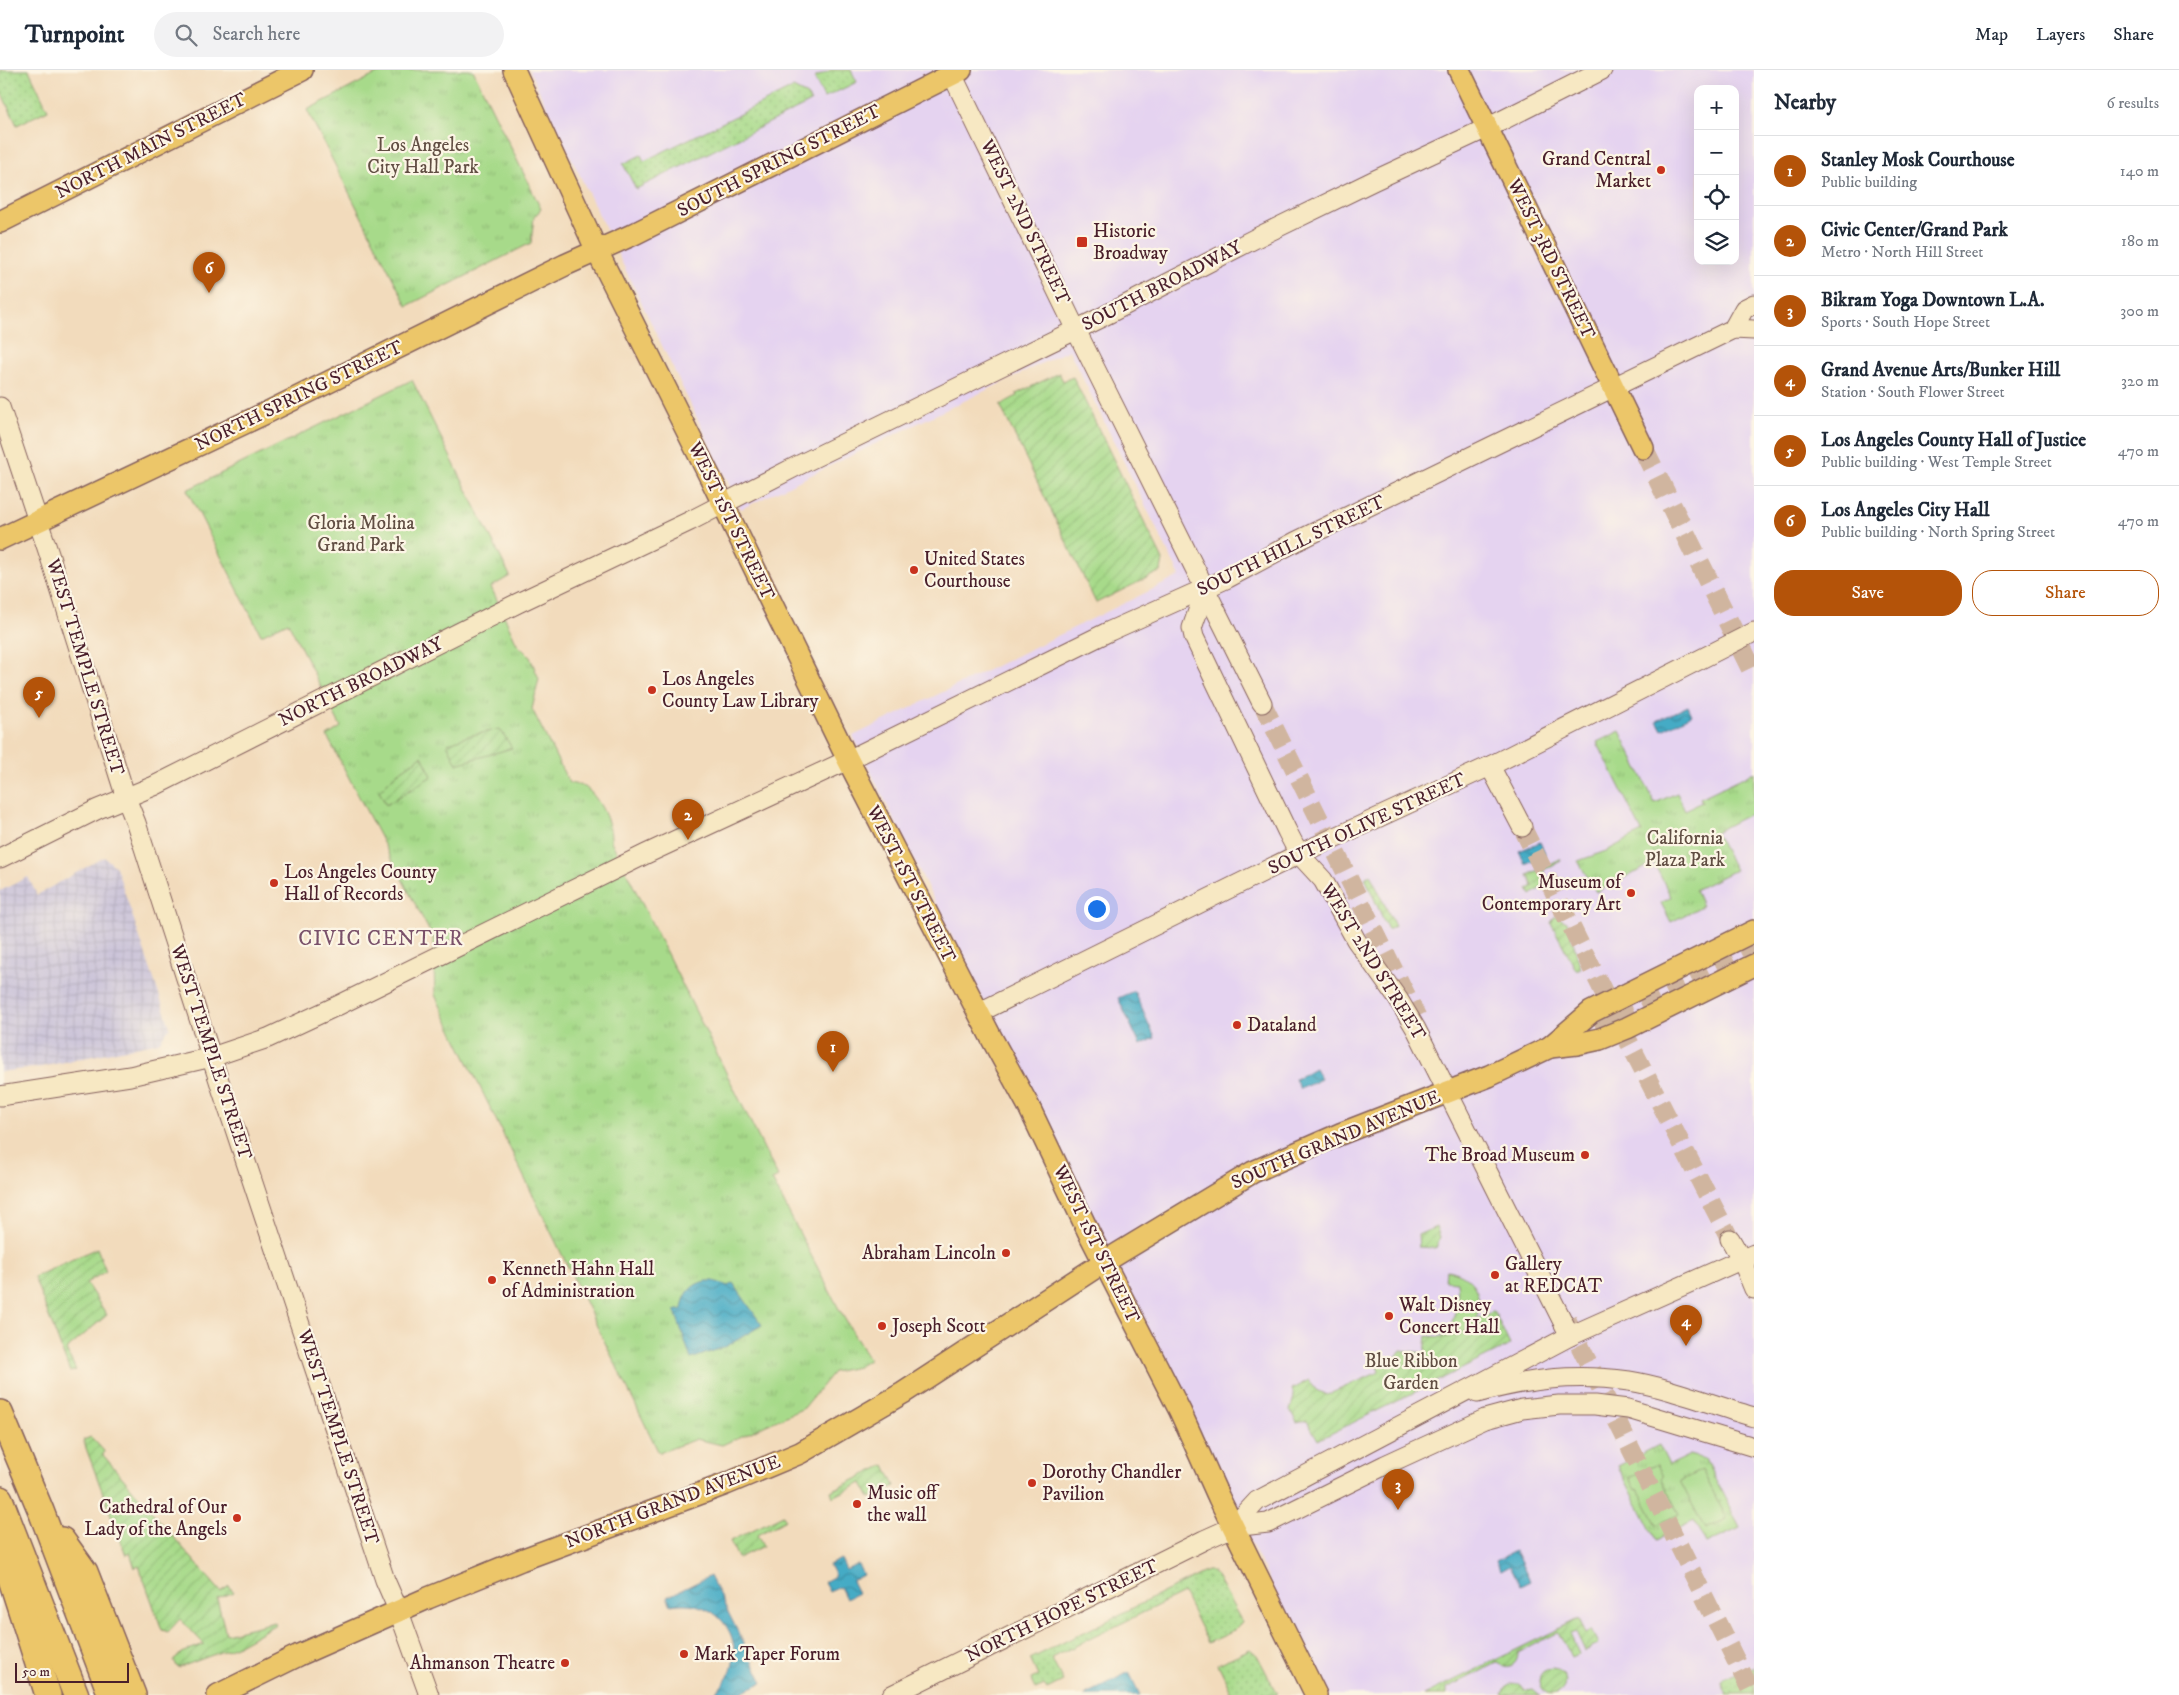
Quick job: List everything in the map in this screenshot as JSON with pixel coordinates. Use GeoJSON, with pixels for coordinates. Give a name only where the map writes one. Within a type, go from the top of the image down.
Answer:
{"type":"FeatureCollection","features":[{"type":"Feature","properties":{"kind":"highway"},"geometry":{"type":"LineString","coordinates":[[0,1413],[41,1511],[111,1695]]}},
{"type":"Feature","properties":{"kind":"highway"},"geometry":{"type":"LineString","coordinates":[[0,1499],[76,1695]]}},
{"type":"Feature","properties":{"kind":"highway"},"geometry":{"type":"LineString","coordinates":[[41,1511],[86,1572],[133,1695]]}},
{"type":"Feature","properties":{"kind":"highway"},"geometry":{"type":"LineString","coordinates":[[0,1535],[2,1550],[48,1695]]}},
{"type":"Feature","properties":{"kind":"main road","name":"NORTH MAIN STREET"},"geometry":{"type":"LineString","coordinates":[[0,222],[302,70]]}},
{"type":"Feature","properties":{"kind":"main road","name":"WEST 1ST STREET"},"geometry":{"type":"LineString","coordinates":[[514,70],[597,252],[848,760],[978,1013],[1028,1105],[1104,1262],[1180,1411],[1233,1527],[1316,1695]]}},
{"type":"Feature","properties":{"kind":"main road","name":"WEST 3RD STREET"},"geometry":{"type":"LineString","coordinates":[[1459,70],[1643,448]]}},
{"type":"Feature","properties":{"kind":"main road","name":"SOUTH BROADWAY"},"geometry":{"type":"LineString","coordinates":[[722,504],[1602,70]]}},
{"type":"Feature","properties":{"kind":"main road","name":"SOUTH SPRING STREET"},"geometry":{"type":"LineString","coordinates":[[597,252],[954,71]]}},
{"type":"Feature","properties":{"kind":"main road","name":"WEST 2ND STREET"},"geometry":{"type":"LineString","coordinates":[[954,71],[1076,330],[1262,703]]}},
{"type":"Feature","properties":{"kind":"main road","name":"NORTH SPRING STREET"},"geometry":{"type":"LineString","coordinates":[[0,540],[268,412],[564,265],[597,252]]}},
{"type":"Feature","properties":{"kind":"main road"},"geometry":{"type":"LineString","coordinates":[[1733,329],[1744,309],[1754,304]]}},
{"type":"Feature","properties":{"kind":"main road","name":"SOUTH HILL STREET"},"geometry":{"type":"LineString","coordinates":[[0,1096],[130,1076],[212,1057],[268,1038],[646,854],[848,760],[1110,631],[1206,588],[1295,542],[1733,329],[1754,330]]}},
{"type":"Feature","properties":{"kind":"main road","name":"WEST TEMPLE STREET"},"geometry":{"type":"LineString","coordinates":[[0,407],[126,798],[385,1580],[399,1612],[429,1695]]}},
{"type":"Feature","properties":{"kind":"main road","name":"NORTH BROADWAY"},"geometry":{"type":"LineString","coordinates":[[0,858],[98,809],[154,786],[518,603],[722,504]]}},
{"type":"Feature","properties":{"kind":"main road","name":"WEST 2ND STREET"},"geometry":{"type":"LineString","coordinates":[[1206,588],[1192,628],[1194,637],[1299,854],[1323,880],[1356,940],[1398,999],[1449,1092],[1570,1336]]}},
{"type":"Feature","properties":{"kind":"main road","name":"SOUTH OLIVE STREET"},"geometry":{"type":"LineString","coordinates":[[978,1013],[1299,854],[1490,766],[1754,632]]}},
{"type":"Feature","properties":{"kind":"main road"},"geometry":{"type":"LineString","coordinates":[[1490,766],[1522,827]]}},
{"type":"Feature","properties":{"kind":"main road","name":"SOUTH GRAND AVENUE"},"geometry":{"type":"LineString","coordinates":[[1104,1262],[1201,1201],[1253,1172],[1340,1134],[1489,1076],[1550,1047],[1591,1012],[1754,931]]}},
{"type":"Feature","properties":{"kind":"main road","name":"SOUTH GRAND AVENUE"},"geometry":{"type":"LineString","coordinates":[[1550,1047],[1577,1044],[1609,1035],[1754,965]]}},
{"type":"Feature","properties":{"kind":"main road"},"geometry":{"type":"LineString","coordinates":[[1730,1239],[1748,1257],[1754,1289]]}},
{"type":"Feature","properties":{"kind":"main road"},"geometry":{"type":"LineString","coordinates":[[1233,1527],[1257,1501],[1570,1336],[1748,1257]]}},
{"type":"Feature","properties":{"kind":"main road","name":"NORTH GRAND AVENUE"},"geometry":{"type":"LineString","coordinates":[[218,1695],[299,1655],[521,1560],[726,1484],[800,1453],[903,1393],[1104,1262]]}},
{"type":"Feature","properties":{"kind":"main road"},"geometry":{"type":"LineString","coordinates":[[1452,1399],[1534,1380],[1584,1377],[1630,1381],[1754,1417]]}},
{"type":"Feature","properties":{"kind":"main road"},"geometry":{"type":"LineString","coordinates":[[1233,1527],[1268,1523],[1385,1465],[1485,1419],[1522,1409],[1558,1405],[1595,1405],[1628,1410],[1692,1427],[1752,1446],[1754,1422]]}},
{"type":"Feature","properties":{"kind":"main road","name":"NORTH HOPE STREET"},"geometry":{"type":"LineString","coordinates":[[892,1695],[1233,1527]]}},
{"type":"Feature","properties":{"kind":"shaded area"},"geometry":{"type":"Polygon","coordinates":[[[529,70],[1754,70],[1754,1695],[1326,1695],[853,736],[1180,576],[1069,350],[741,509],[529,70]]]}},
{"type":"Feature","properties":{"kind":"shaded area"},"geometry":{"type":"Polygon","coordinates":[[[104,857],[116,867],[170,1027],[159,1042],[41,1067],[0,1072],[0,891],[28,877],[37,895],[104,857]]]}},
{"type":"Feature","properties":{"kind":"green space"},"geometry":{"type":"Polygon","coordinates":[[[0,70],[29,70],[48,110],[17,125],[0,90],[0,70]]]}},
{"type":"Feature","properties":{"kind":"green space","name":"Los Angeles City Hall Park"},"geometry":{"type":"Polygon","coordinates":[[[384,70],[473,70],[541,209],[534,217],[531,243],[407,306],[307,110],[384,70]]]}},
{"type":"Feature","properties":{"kind":"green space"},"geometry":{"type":"Polygon","coordinates":[[[831,70],[851,70],[857,82],[824,98],[814,78],[831,70]]]}},
{"type":"Feature","properties":{"kind":"green space"},"geometry":{"type":"Polygon","coordinates":[[[793,88],[807,95],[811,102],[636,189],[623,164],[641,155],[644,161],[793,88]]]}},
{"type":"Feature","properties":{"kind":"green space"},"geometry":{"type":"Polygon","coordinates":[[[1059,373],[1063,381],[1073,377],[1163,560],[1161,571],[1096,603],[1000,405],[1017,396],[1016,394],[1059,373]]]}},
{"type":"Feature","properties":{"kind":"green space","name":"Gloria Molina Grand Park"},"geometry":{"type":"Polygon","coordinates":[[[412,380],[510,576],[491,587],[517,644],[530,657],[539,679],[532,709],[569,783],[585,787],[590,791],[604,811],[611,834],[611,841],[778,1177],[772,1180],[839,1309],[869,1360],[858,1367],[833,1372],[804,1408],[722,1445],[696,1439],[659,1453],[435,995],[433,938],[327,736],[341,727],[288,622],[261,635],[187,490],[412,380]]]}},
{"type":"Feature","properties":{"kind":"green space"},"geometry":{"type":"Polygon","coordinates":[[[500,729],[512,748],[457,764],[447,744],[468,736],[500,729]]]}},
{"type":"Feature","properties":{"kind":"green space","name":"California Plaza Park"},"geometry":{"type":"Polygon","coordinates":[[[1620,731],[1655,803],[1677,793],[1685,810],[1702,802],[1700,798],[1754,772],[1754,812],[1715,832],[1735,870],[1695,890],[1702,906],[1671,922],[1661,903],[1671,897],[1654,863],[1596,892],[1578,861],[1606,851],[1642,832],[1597,742],[1620,731]]]}},
{"type":"Feature","properties":{"kind":"green space"},"geometry":{"type":"Polygon","coordinates":[[[422,756],[432,776],[386,805],[379,791],[396,774],[422,756]]]}},
{"type":"Feature","properties":{"kind":"green space"},"geometry":{"type":"Polygon","coordinates":[[[1560,859],[1561,861],[1543,870],[1549,882],[1531,895],[1528,889],[1533,886],[1528,875],[1560,859]]]}},
{"type":"Feature","properties":{"kind":"green space"},"geometry":{"type":"Polygon","coordinates":[[[1370,874],[1395,926],[1388,930],[1365,878],[1370,874]]]}},
{"type":"Feature","properties":{"kind":"green space"},"geometry":{"type":"Polygon","coordinates":[[[1555,916],[1567,922],[1581,968],[1576,970],[1551,923],[1555,916]]]}},
{"type":"Feature","properties":{"kind":"green space"},"geometry":{"type":"Polygon","coordinates":[[[1436,1227],[1440,1237],[1437,1247],[1419,1247],[1418,1235],[1436,1227]]]}},
{"type":"Feature","properties":{"kind":"green space"},"geometry":{"type":"Polygon","coordinates":[[[97,1248],[106,1271],[86,1283],[107,1315],[66,1350],[76,1370],[70,1372],[34,1277],[97,1248]]]}},
{"type":"Feature","properties":{"kind":"green space"},"geometry":{"type":"Polygon","coordinates":[[[1446,1270],[1461,1274],[1472,1283],[1478,1294],[1479,1306],[1476,1318],[1469,1328],[1458,1335],[1443,1337],[1442,1325],[1451,1326],[1458,1294],[1457,1282],[1445,1281],[1446,1270]]]}},
{"type":"Feature","properties":{"kind":"green space","name":"Blue Ribbon Garden"},"geometry":{"type":"Polygon","coordinates":[[[1494,1311],[1510,1345],[1318,1440],[1307,1421],[1297,1423],[1290,1410],[1294,1397],[1292,1389],[1309,1380],[1316,1390],[1327,1395],[1379,1372],[1375,1360],[1386,1363],[1393,1361],[1401,1350],[1425,1353],[1427,1336],[1447,1337],[1473,1323],[1476,1319],[1494,1311]]]}},
{"type":"Feature","properties":{"kind":"green space"},"geometry":{"type":"Polygon","coordinates":[[[91,1437],[104,1451],[103,1455],[221,1592],[229,1586],[234,1592],[217,1599],[226,1634],[274,1622],[276,1624],[239,1645],[178,1668],[174,1661],[181,1653],[204,1644],[180,1619],[168,1632],[162,1630],[139,1566],[135,1568],[130,1553],[126,1555],[83,1440],[91,1437]]]}},
{"type":"Feature","properties":{"kind":"green space"},"geometry":{"type":"Polygon","coordinates":[[[1659,1445],[1669,1465],[1690,1455],[1705,1459],[1740,1528],[1706,1544],[1694,1521],[1656,1540],[1618,1466],[1659,1445]]]}},
{"type":"Feature","properties":{"kind":"green space"},"geometry":{"type":"Polygon","coordinates":[[[1657,1464],[1663,1477],[1661,1478],[1679,1514],[1657,1525],[1630,1478],[1657,1464]]]}},
{"type":"Feature","properties":{"kind":"green space"},"geometry":{"type":"Polygon","coordinates":[[[885,1465],[895,1486],[870,1498],[862,1483],[833,1497],[831,1491],[885,1465]]]}},
{"type":"Feature","properties":{"kind":"green space"},"geometry":{"type":"Polygon","coordinates":[[[1702,1470],[1727,1519],[1705,1529],[1680,1481],[1702,1470]]]}},
{"type":"Feature","properties":{"kind":"green space"},"geometry":{"type":"Polygon","coordinates":[[[783,1515],[786,1520],[757,1535],[763,1546],[738,1558],[730,1541],[783,1515]]]}},
{"type":"Feature","properties":{"kind":"green space"},"geometry":{"type":"Polygon","coordinates":[[[1207,1571],[1212,1571],[1217,1577],[1242,1622],[1232,1632],[1208,1643],[1183,1593],[1051,1658],[1063,1681],[1047,1689],[1044,1685],[1036,1689],[1031,1679],[1038,1676],[1030,1659],[1207,1571]]]}},
{"type":"Feature","properties":{"kind":"green space"},"geometry":{"type":"Polygon","coordinates":[[[1579,1619],[1586,1633],[1591,1630],[1598,1645],[1585,1651],[1576,1632],[1570,1634],[1579,1654],[1571,1657],[1558,1632],[1518,1653],[1514,1664],[1504,1666],[1497,1663],[1447,1688],[1447,1695],[1424,1695],[1579,1619]]]}},
{"type":"Feature","properties":{"kind":"green space"},"geometry":{"type":"Polygon","coordinates":[[[1250,1649],[1257,1655],[1278,1695],[1233,1695],[1218,1664],[1250,1649]]]}},
{"type":"Feature","properties":{"kind":"green space"},"geometry":{"type":"Polygon","coordinates":[[[1754,1666],[1754,1695],[1727,1695],[1721,1681],[1754,1666]]]}},
{"type":"Feature","properties":{"kind":"green space"},"geometry":{"type":"Polygon","coordinates":[[[1552,1669],[1561,1673],[1565,1682],[1561,1691],[1552,1695],[1543,1691],[1539,1682],[1543,1673],[1552,1669]]]}},
{"type":"Feature","properties":{"kind":"green space"},"geometry":{"type":"Polygon","coordinates":[[[1511,1684],[1520,1685],[1524,1690],[1533,1689],[1540,1695],[1502,1695],[1504,1689],[1511,1684]]]}},
{"type":"Feature","properties":{"kind":"water"},"geometry":{"type":"Polygon","coordinates":[[[1688,706],[1692,715],[1662,730],[1657,721],[1688,706]]]}},
{"type":"Feature","properties":{"kind":"water"},"geometry":{"type":"Polygon","coordinates":[[[1540,842],[1546,855],[1525,864],[1519,851],[1540,842]]]}},
{"type":"Feature","properties":{"kind":"water"},"geometry":{"type":"Polygon","coordinates":[[[1134,991],[1155,1038],[1140,1045],[1118,998],[1134,991]]]}},
{"type":"Feature","properties":{"kind":"water"},"geometry":{"type":"Polygon","coordinates":[[[1315,1068],[1321,1079],[1300,1089],[1295,1079],[1315,1068]]]}},
{"type":"Feature","properties":{"kind":"water"},"geometry":{"type":"Polygon","coordinates":[[[706,1281],[714,1281],[728,1286],[733,1283],[762,1325],[727,1346],[691,1359],[675,1311],[682,1309],[684,1299],[692,1287],[706,1281]]]}},
{"type":"Feature","properties":{"kind":"water"},"geometry":{"type":"Polygon","coordinates":[[[1515,1551],[1530,1581],[1520,1586],[1510,1566],[1501,1571],[1496,1561],[1515,1551]]]}},
{"type":"Feature","properties":{"kind":"water"},"geometry":{"type":"Polygon","coordinates":[[[841,1559],[846,1570],[858,1564],[863,1575],[852,1581],[858,1593],[846,1599],[840,1587],[829,1592],[824,1582],[835,1576],[829,1565],[841,1559]]]}},
{"type":"Feature","properties":{"kind":"water"},"geometry":{"type":"Polygon","coordinates":[[[710,1576],[763,1682],[736,1695],[717,1695],[716,1692],[728,1677],[733,1661],[734,1645],[729,1630],[720,1618],[706,1609],[690,1604],[671,1605],[667,1597],[710,1576]]]}},
{"type":"Feature","properties":{"kind":"water"},"geometry":{"type":"Polygon","coordinates":[[[1129,1672],[1140,1695],[1084,1695],[1129,1672]]]}},
{"type":"Feature","properties":{"kind":"tunnel"},"geometry":{"type":"LineString","coordinates":[[1643,448],[1754,674]]}},
{"type":"Feature","properties":{"kind":"tunnel"},"geometry":{"type":"LineString","coordinates":[[1262,703],[1417,1017]]}},
{"type":"Feature","properties":{"kind":"tunnel"},"geometry":{"type":"LineString","coordinates":[[1522,827],[1615,1015],[1730,1239]]}},
{"type":"Feature","properties":{"kind":"tunnel"},"geometry":{"type":"LineString","coordinates":[[1615,1015],[1754,947]]}},
{"type":"Feature","properties":{"kind":"tunnel"},"geometry":{"type":"LineString","coordinates":[[1575,1033],[1615,1015]]}},
{"type":"Feature","properties":{"kind":"tunnel"},"geometry":{"type":"LineString","coordinates":[[1567,1320],[1753,1695]]}},
{"type":"Feature","properties":{"kind":"place","name":"Grand Central Market"},"geometry":{"type":"Point","coordinates":[1661,170]}},
{"type":"Feature","properties":{"kind":"place","name":"Historic Broadway"},"geometry":{"type":"Point","coordinates":[1082,242]}},
{"type":"Feature","properties":{"kind":"place","name":"Los Angeles City Hall"},"geometry":{"type":"Point","coordinates":[209,293]}},
{"type":"Feature","properties":{"kind":"place","name":"United States Courthouse"},"geometry":{"type":"Point","coordinates":[914,570]}},
{"type":"Feature","properties":{"kind":"place","name":"Los Angeles County Law Library"},"geometry":{"type":"Point","coordinates":[652,690]}},
{"type":"Feature","properties":{"kind":"place","name":"Los Angeles County Hall of Justice"},"geometry":{"type":"Point","coordinates":[39,718]}},
{"type":"Feature","properties":{"kind":"place","name":"Civic Center/Grand Park"},"geometry":{"type":"Point","coordinates":[688,840]}},
{"type":"Feature","properties":{"kind":"place","name":"Los Angeles County Hall of Records"},"geometry":{"type":"Point","coordinates":[274,883]}},
{"type":"Feature","properties":{"kind":"place","name":"Museum of Contemporary Art"},"geometry":{"type":"Point","coordinates":[1631,893]}},
{"type":"Feature","properties":{"kind":"place","name":"Dataland"},"geometry":{"type":"Point","coordinates":[1237,1025]}},
{"type":"Feature","properties":{"kind":"place","name":"Stanley Mosk Courthouse"},"geometry":{"type":"Point","coordinates":[833,1072]}},
{"type":"Feature","properties":{"kind":"place","name":"The Broad Museum"},"geometry":{"type":"Point","coordinates":[1585,1155]}},
{"type":"Feature","properties":{"kind":"place","name":"Abraham Lincoln"},"geometry":{"type":"Point","coordinates":[1006,1253]}},
{"type":"Feature","properties":{"kind":"place","name":"Gallery at REDCAT"},"geometry":{"type":"Point","coordinates":[1495,1275]}},
{"type":"Feature","properties":{"kind":"place","name":"Kenneth Hahn Hall of Administration"},"geometry":{"type":"Point","coordinates":[492,1280]}},
{"type":"Feature","properties":{"kind":"place","name":"Walt Disney Concert Hall"},"geometry":{"type":"Point","coordinates":[1389,1316]}},
{"type":"Feature","properties":{"kind":"place","name":"Joseph Scott"},"geometry":{"type":"Point","coordinates":[882,1326]}},
{"type":"Feature","properties":{"kind":"place","name":"Grand Avenue Arts/Bunker Hill"},"geometry":{"type":"Point","coordinates":[1686,1346]}},
{"type":"Feature","properties":{"kind":"place","name":"Dorothy Chandler Pavilion"},"geometry":{"type":"Point","coordinates":[1032,1483]}},
{"type":"Feature","properties":{"kind":"place","name":"Music off the wall"},"geometry":{"type":"Point","coordinates":[857,1504]}},
{"type":"Feature","properties":{"kind":"place","name":"Bikram Yoga Downtown L.A."},"geometry":{"type":"Point","coordinates":[1398,1510]}},
{"type":"Feature","properties":{"kind":"place","name":"Cathedral of Our Lady of the Angels"},"geometry":{"type":"Point","coordinates":[237,1518]}},
{"type":"Feature","properties":{"kind":"place","name":"Mark Taper Forum"},"geometry":{"type":"Point","coordinates":[684,1654]}},
{"type":"Feature","properties":{"kind":"place","name":"Ahmanson Theatre"},"geometry":{"type":"Point","coordinates":[565,1663]}},
{"type":"Feature","properties":{"kind":"district","name":"CIVIC CENTER"},"geometry":{"type":"Point","coordinates":[381,939]}}]}
